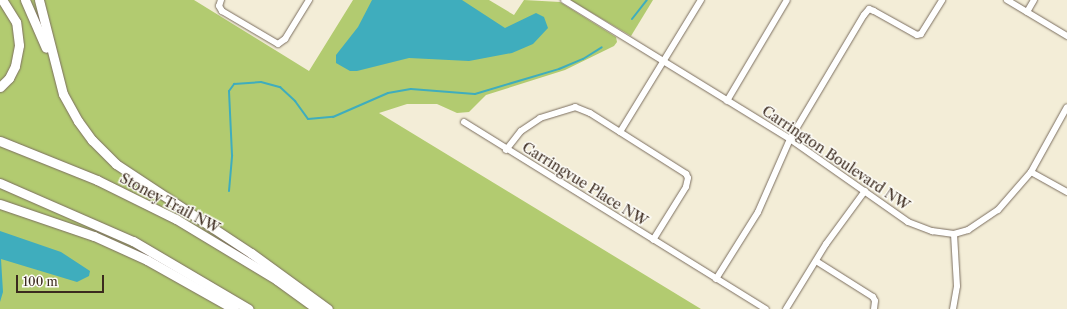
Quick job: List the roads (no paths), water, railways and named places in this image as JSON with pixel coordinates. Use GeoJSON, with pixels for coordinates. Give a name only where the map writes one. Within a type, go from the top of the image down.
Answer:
{"type":"FeatureCollection","features":[{"type":"Feature","properties":{"kind":"highway"},"geometry":{"type":"LineString","coordinates":[[0,87],[9,78],[15,66],[19,45],[16,22],[2,0]]}},
{"type":"Feature","properties":{"kind":"highway"},"geometry":{"type":"LineString","coordinates":[[25,0],[57,73]]}},
{"type":"Feature","properties":{"kind":"highway"},"geometry":{"type":"LineString","coordinates":[[39,0],[63,94],[78,121],[116,164],[251,253],[328,309]]}},
{"type":"Feature","properties":{"kind":"highway","name":"Stoney Trail NW"},"geometry":{"type":"LineString","coordinates":[[0,141],[97,180],[176,220],[277,280],[317,309]]}},
{"type":"Feature","properties":{"kind":"highway"},"geometry":{"type":"LineString","coordinates":[[0,183],[133,241],[249,309]]}},
{"type":"Feature","properties":{"kind":"highway"},"geometry":{"type":"LineString","coordinates":[[0,204],[94,236],[147,260],[234,309]]}},
{"type":"Feature","properties":{"kind":"street"},"geometry":{"type":"LineString","coordinates":[[221,0],[219,6],[222,10],[278,44],[285,38],[309,0]]}},
{"type":"Feature","properties":{"kind":"street","name":"Carrington Boulevard NW"},"geometry":{"type":"LineString","coordinates":[[564,0],[790,139],[918,227],[954,234],[973,228],[992,216],[1015,194],[1031,172],[1066,110]]}},
{"type":"Feature","properties":{"kind":"street"},"geometry":{"type":"LineString","coordinates":[[620,132],[700,0]]}},
{"type":"Feature","properties":{"kind":"street"},"geometry":{"type":"LineString","coordinates":[[727,101],[787,0]]}},
{"type":"Feature","properties":{"kind":"street"},"geometry":{"type":"LineString","coordinates":[[716,279],[758,212],[790,139],[869,9],[917,35],[921,34],[942,0]]}},
{"type":"Feature","properties":{"kind":"street"},"geometry":{"type":"LineString","coordinates":[[1007,0],[1067,36]]}},
{"type":"Feature","properties":{"kind":"street"},"geometry":{"type":"LineString","coordinates":[[1027,12],[1034,0]]}},
{"type":"Feature","properties":{"kind":"street","name":"Carringvue Place NW"},"geometry":{"type":"LineString","coordinates":[[653,240],[684,189],[688,178],[682,170],[581,108],[575,107],[532,122],[521,131],[506,150],[716,279],[766,309]]}},
{"type":"Feature","properties":{"kind":"street"},"geometry":{"type":"LineString","coordinates":[[464,122],[506,150]]}},
{"type":"Feature","properties":{"kind":"street"},"geometry":{"type":"LineString","coordinates":[[1031,172],[1067,192]]}},
{"type":"Feature","properties":{"kind":"street"},"geometry":{"type":"LineString","coordinates":[[786,309],[816,262],[865,191]]}},
{"type":"Feature","properties":{"kind":"street"},"geometry":{"type":"LineString","coordinates":[[953,309],[957,286],[954,234]]}},
{"type":"Feature","properties":{"kind":"street"},"geometry":{"type":"LineString","coordinates":[[816,262],[873,297],[876,301],[874,309]]}},
{"type":"Feature","properties":{"kind":"water"},"geometry":{"type":"Polygon","coordinates":[[[372,0],[462,0],[505,28],[536,13],[544,17],[548,28],[533,44],[512,53],[469,61],[409,58],[357,71],[350,71],[336,63],[336,55],[358,27],[372,0]]]}},
{"type":"Feature","properties":{"kind":"water"},"geometry":{"type":"Polygon","coordinates":[[[0,231],[61,252],[90,271],[89,276],[77,282],[1,259],[3,292],[0,302],[0,231]]]}},
{"type":"Feature","properties":{"kind":"waterway"},"geometry":{"type":"LineString","coordinates":[[632,19],[647,0]]}},
{"type":"Feature","properties":{"kind":"waterway"},"geometry":{"type":"LineString","coordinates":[[229,191],[232,155],[229,91],[234,84],[261,82],[280,87],[295,101],[308,119],[333,117],[388,93],[411,89],[475,94],[559,69],[583,59],[602,47]]}}]}
